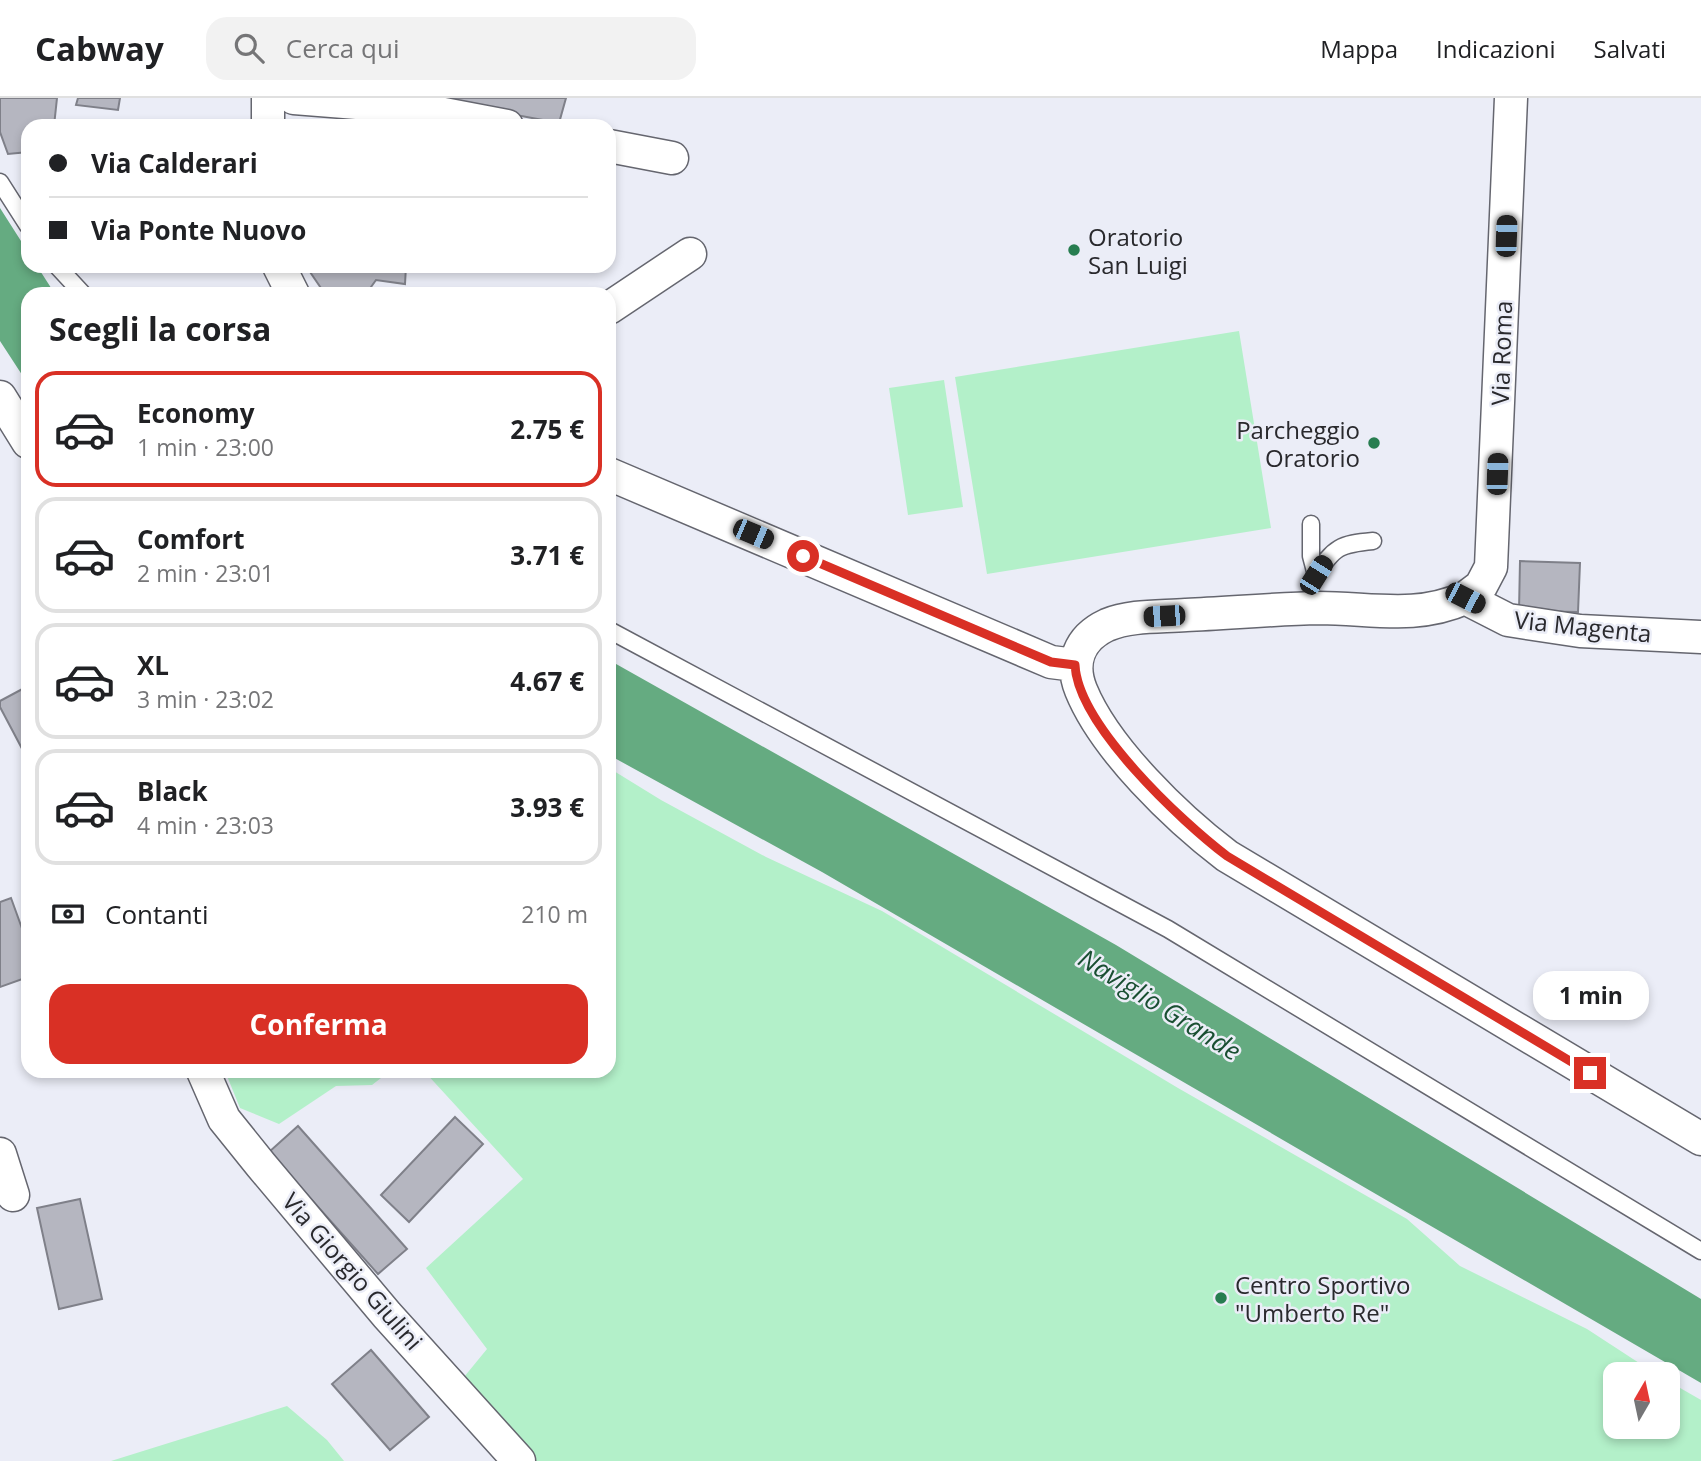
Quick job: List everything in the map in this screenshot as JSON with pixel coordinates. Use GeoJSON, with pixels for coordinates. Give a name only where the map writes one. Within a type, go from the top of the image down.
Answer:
{"type":"FeatureCollection","features":[{"type":"Feature","properties":{"kind":"street"},"geometry":{"type":"LineString","coordinates":[[268,98],[268,119]]}},
{"type":"Feature","properties":{"kind":"street"},"geometry":{"type":"LineString","coordinates":[[294,98],[407,102],[478,119]]}},
{"type":"Feature","properties":{"kind":"street","name":"Via Roma"},"geometry":{"type":"LineString","coordinates":[[1465,598],[1481,586],[1491,567],[1511,98]]}},
{"type":"Feature","properties":{"kind":"street"},"geometry":{"type":"LineString","coordinates":[[616,147],[672,158]]}},
{"type":"Feature","properties":{"kind":"street"},"geometry":{"type":"LineString","coordinates":[[616,303],[690,254]]}},
{"type":"Feature","properties":{"kind":"street"},"geometry":{"type":"LineString","coordinates":[[0,397],[21,431]]}},
{"type":"Feature","properties":{"kind":"street"},"geometry":{"type":"LineString","coordinates":[[616,477],[1051,662],[1075,665]]}},
{"type":"Feature","properties":{"kind":"street"},"geometry":{"type":"LineString","coordinates":[[1465,598],[1440,609],[1410,612],[1319,608],[1139,618],[1107,625],[1084,642],[1075,665],[1077,680],[1090,711],[1163,802],[1219,850],[1701,1139]]}},
{"type":"Feature","properties":{"kind":"street","name":"Via Magenta"},"geometry":{"type":"LineString","coordinates":[[1465,598],[1508,620],[1580,631],[1701,637]]}},
{"type":"Feature","properties":{"kind":"street","name":"Via Giorgio Giulini"},"geometry":{"type":"LineString","coordinates":[[206,1078],[224,1119],[261,1165],[387,1315],[519,1461]]}},
{"type":"Feature","properties":{"kind":"street"},"geometry":{"type":"LineString","coordinates":[[0,1154],[13,1195]]}},
{"type":"Feature","properties":{"kind":"lane"},"geometry":{"type":"LineString","coordinates":[[0,182],[21,215]]}},
{"type":"Feature","properties":{"kind":"lane"},"geometry":{"type":"LineString","coordinates":[[64,273],[76,287]]}},
{"type":"Feature","properties":{"kind":"lane"},"geometry":{"type":"LineString","coordinates":[[1311,524],[1311,556],[1319,608]]}},
{"type":"Feature","properties":{"kind":"lane"},"geometry":{"type":"LineString","coordinates":[[1316,575],[1336,549],[1346,543],[1373,541]]}},
{"type":"Feature","properties":{"kind":"lane"},"geometry":{"type":"LineString","coordinates":[[616,634],[1168,929],[1701,1251]]}},
{"type":"Feature","properties":{"kind":"shaded area"},"geometry":{"type":"Polygon","coordinates":[[[1239,331],[1271,528],[987,574],[955,377],[1239,331]]]}},
{"type":"Feature","properties":{"kind":"shaded area"},"geometry":{"type":"Polygon","coordinates":[[[944,380],[963,507],[908,515],[889,388],[944,380]]]}},
{"type":"Feature","properties":{"kind":"shaded area"},"geometry":{"type":"Polygon","coordinates":[[[616,772],[766,857],[882,911],[1178,1088],[1407,1219],[1460,1266],[1587,1329],[1638,1362],[1603,1362],[1603,1439],[1680,1439],[1680,1388],[1701,1400],[1701,1461],[519,1461],[455,1388],[487,1349],[426,1268],[523,1179],[430,1078],[616,1078],[616,772]]]}},
{"type":"Feature","properties":{"kind":"shaded area"},"geometry":{"type":"Polygon","coordinates":[[[228,1078],[381,1078],[372,1085],[336,1086],[279,1124],[240,1108],[228,1078]]]}},
{"type":"Feature","properties":{"kind":"shaded area"},"geometry":{"type":"Polygon","coordinates":[[[287,1406],[327,1440],[344,1461],[111,1461],[287,1406]]]}},
{"type":"Feature","properties":{"kind":"water"},"geometry":{"type":"Polygon","coordinates":[[[0,208],[21,241],[21,273],[42,273],[50,287],[21,287],[21,373],[0,341],[0,208]]]}},
{"type":"Feature","properties":{"kind":"water","name":"Naviglio Grande"},"geometry":{"type":"Polygon","coordinates":[[[616,664],[1116,945],[1701,1299],[1701,1383],[1680,1371],[1680,1362],[1665,1362],[822,872],[616,759],[616,664]]]}},
{"type":"Feature","properties":{"kind":"building"},"geometry":{"type":"Polygon","coordinates":[[[0,98],[57,98],[55,119],[21,119],[21,153],[8,154],[0,132],[0,98]]]}},
{"type":"Feature","properties":{"kind":"building"},"geometry":{"type":"Polygon","coordinates":[[[78,98],[120,98],[118,110],[76,105],[78,98]]]}},
{"type":"Feature","properties":{"kind":"building"},"geometry":{"type":"Polygon","coordinates":[[[426,98],[566,98],[560,119],[538,119],[426,98]]]}},
{"type":"Feature","properties":{"kind":"building"},"geometry":{"type":"Polygon","coordinates":[[[311,273],[406,273],[405,284],[376,280],[371,287],[320,287],[311,273]]]}},
{"type":"Feature","properties":{"kind":"building"},"geometry":{"type":"Polygon","coordinates":[[[1520,561],[1580,563],[1578,612],[1519,611],[1520,561]]]}},
{"type":"Feature","properties":{"kind":"building"},"geometry":{"type":"Polygon","coordinates":[[[21,690],[21,747],[0,707],[0,701],[21,690]]]}},
{"type":"Feature","properties":{"kind":"building"},"geometry":{"type":"Polygon","coordinates":[[[11,898],[21,926],[21,980],[0,987],[0,902],[11,898]]]}},
{"type":"Feature","properties":{"kind":"building"},"geometry":{"type":"Polygon","coordinates":[[[455,1117],[483,1144],[409,1222],[381,1195],[455,1117]]]}},
{"type":"Feature","properties":{"kind":"building"},"geometry":{"type":"Polygon","coordinates":[[[298,1126],[407,1249],[378,1274],[269,1152],[298,1126]]]}},
{"type":"Feature","properties":{"kind":"building"},"geometry":{"type":"Polygon","coordinates":[[[80,1199],[102,1299],[59,1309],[37,1208],[80,1199]]]}},
{"type":"Feature","properties":{"kind":"building"},"geometry":{"type":"Polygon","coordinates":[[[371,1350],[429,1417],[390,1450],[332,1384],[371,1350]]]}},
{"type":"Feature","properties":{"kind":"place","name":"Oratorio San Luigi"},"geometry":{"type":"Point","coordinates":[1074,250]}},
{"type":"Feature","properties":{"kind":"place","name":"Parcheggio Oratorio"},"geometry":{"type":"Point","coordinates":[1374,443]}},
{"type":"Feature","properties":{"kind":"place","name":"Centro Sportivo \"Umberto Re\""},"geometry":{"type":"Point","coordinates":[1221,1298]}},
{"type":"Feature","properties":{"kind":"route"},"geometry":{"type":"LineString","coordinates":[[803,556],[1051,662],[1075,665],[1077,680],[1090,711],[1163,802],[1194,830],[1227,856],[1590,1073]]}}]}
